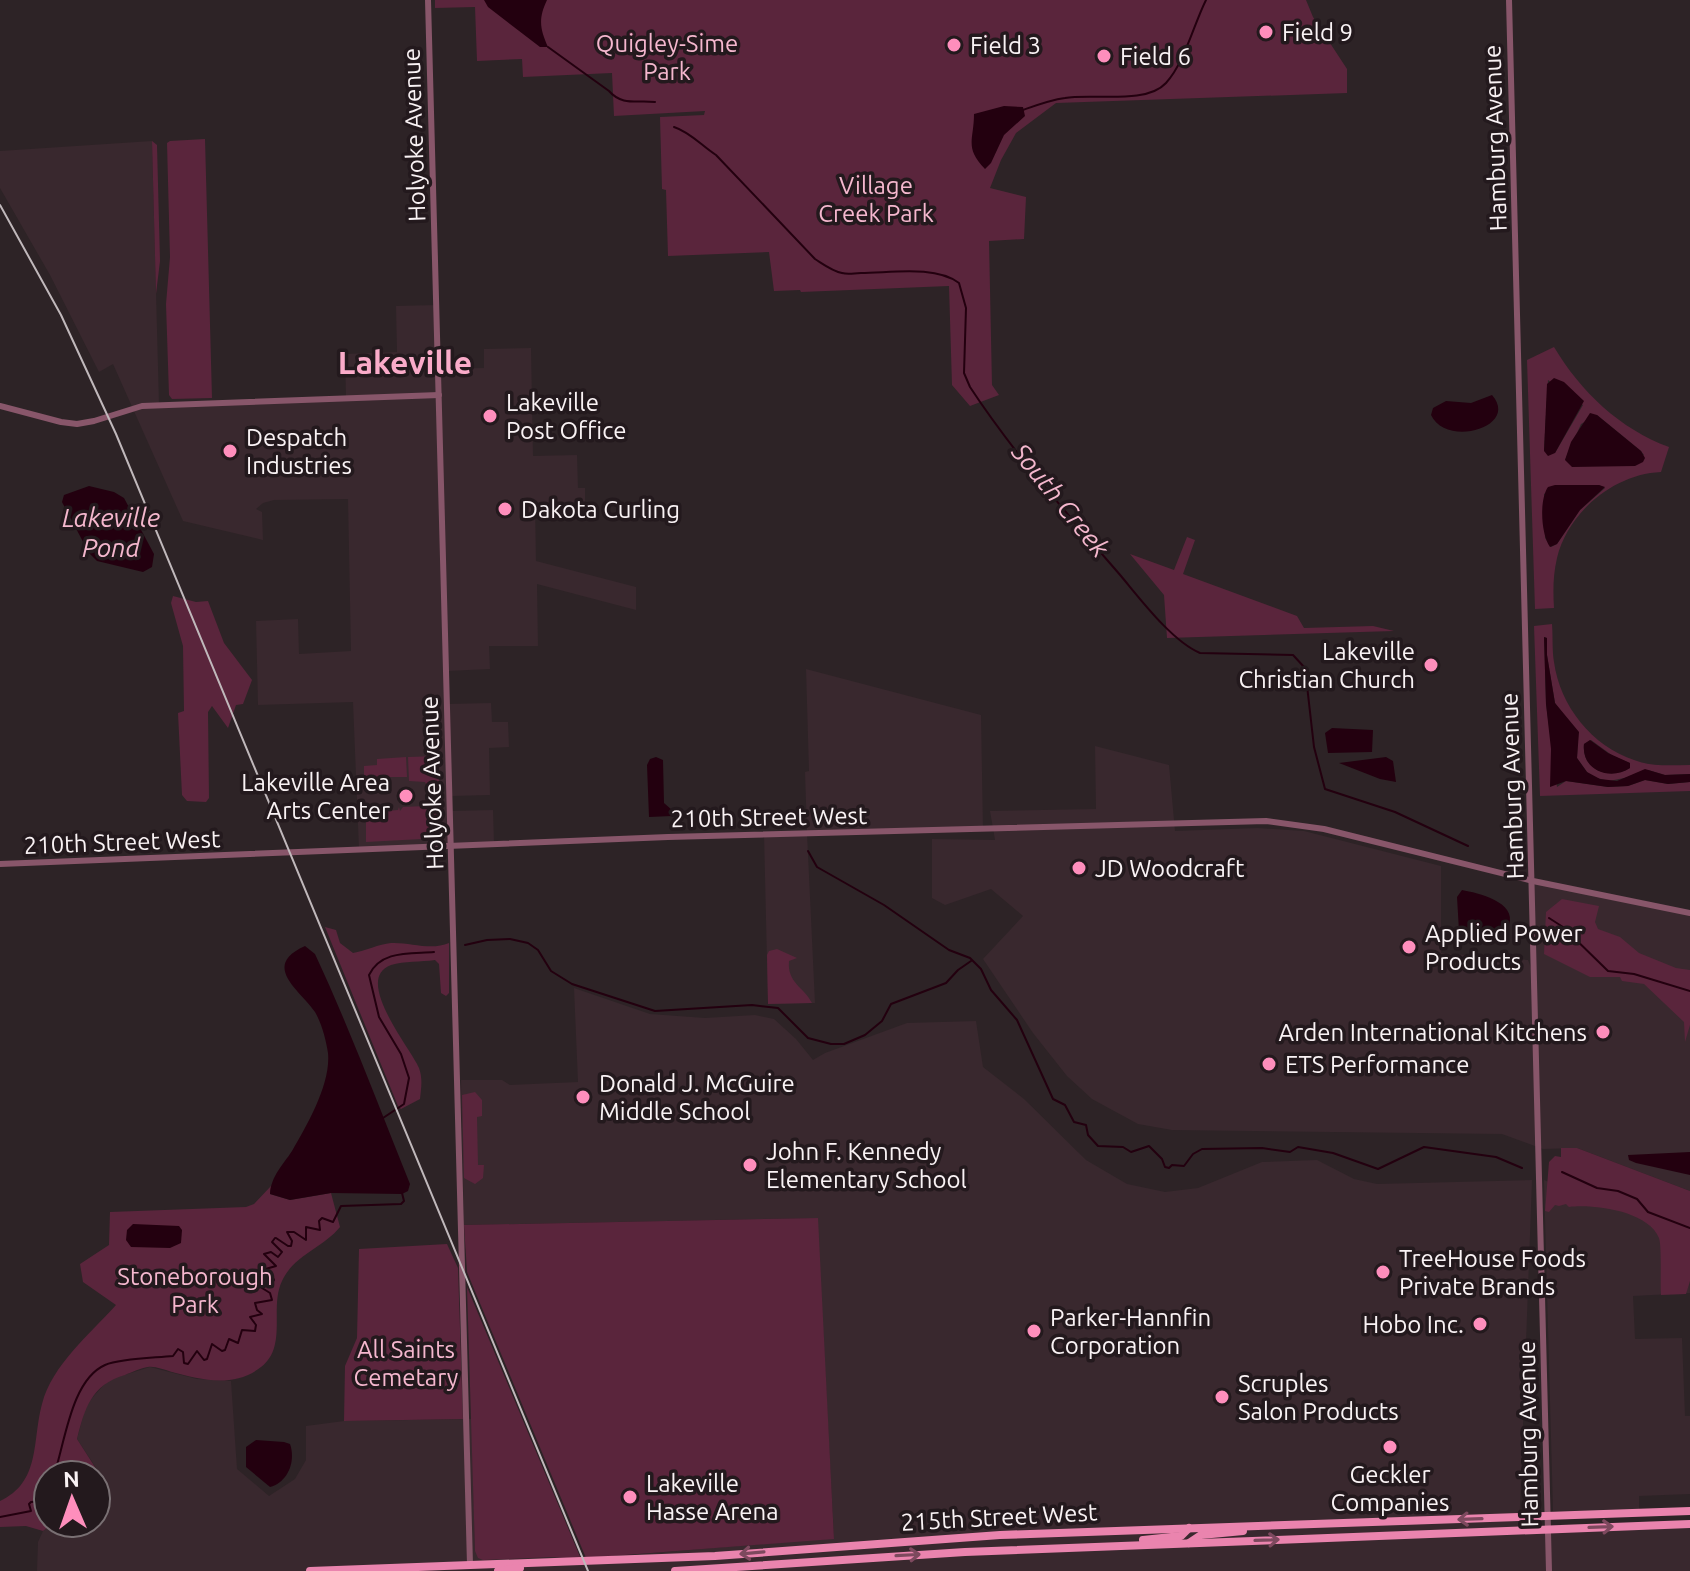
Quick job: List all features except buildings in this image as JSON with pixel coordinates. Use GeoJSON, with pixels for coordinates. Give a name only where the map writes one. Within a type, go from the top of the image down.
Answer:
{"type":"FeatureCollection","features":[{"type":"Feature","properties":{"kind":"main road","name":"215th Street West"},"geometry":{"type":"LineString","coordinates":[[310,1571],[469,1568],[715,1556],[1000,1535],[1690,1511]]}},
{"type":"Feature","properties":{"kind":"main road","name":"215th Street West"},"geometry":{"type":"LineString","coordinates":[[675,1571],[850,1558],[1107,1546],[1690,1524]]}},
{"type":"Feature","properties":{"kind":"main road"},"geometry":{"type":"LineString","coordinates":[[1189,1543],[1201,1535],[1267,1525]]}},
{"type":"Feature","properties":{"kind":"main road"},"geometry":{"type":"LineString","coordinates":[[1107,1546],[1125,1541],[1181,1536],[1189,1528]]}},
{"type":"Feature","properties":{"kind":"main road"},"geometry":{"type":"LineString","coordinates":[[498,1571],[544,1563]]}},
{"type":"Feature","properties":{"kind":"street","name":"Holyoke Avenue"},"geometry":{"type":"LineString","coordinates":[[428,0],[469,1568]]}},
{"type":"Feature","properties":{"kind":"street","name":"Hamburg Avenue"},"geometry":{"type":"LineString","coordinates":[[1509,0],[1549,1571]]}},
{"type":"Feature","properties":{"kind":"street"},"geometry":{"type":"LineString","coordinates":[[0,406],[77,424],[142,406],[439,395]]}},
{"type":"Feature","properties":{"kind":"street","name":"210th Street West"},"geometry":{"type":"LineString","coordinates":[[0,864],[452,845],[1266,821],[1324,829],[1533,881],[1690,913]]}},
{"type":"Feature","properties":{"kind":"shaded area"},"geometry":{"type":"Polygon","coordinates":[[[152,141],[159,404],[346,399],[345,354],[397,352],[396,306],[437,305],[439,369],[484,368],[484,349],[531,348],[533,456],[577,455],[578,488],[585,488],[585,502],[535,504],[536,561],[636,587],[636,610],[537,584],[538,646],[489,646],[490,669],[447,671],[448,704],[491,703],[492,722],[508,722],[509,747],[489,748],[490,795],[451,796],[451,811],[493,810],[494,843],[359,849],[353,702],[258,705],[256,621],[298,619],[299,654],[351,651],[348,499],[274,500],[263,503],[256,509],[262,512],[263,540],[183,521],[113,364],[99,372],[50,275],[0,188],[0,151],[152,141]]]}},
{"type":"Feature","properties":{"kind":"shaded area"},"geometry":{"type":"Polygon","coordinates":[[[806,669],[981,715],[983,830],[807,833],[806,669]]]}},
{"type":"Feature","properties":{"kind":"shaded area"},"geometry":{"type":"Polygon","coordinates":[[[1095,746],[1169,765],[1175,831],[1258,828],[1304,831],[1441,866],[1441,953],[1528,960],[1534,976],[1533,881],[1690,913],[1690,976],[1638,978],[1690,1025],[1690,1191],[1577,1148],[1543,1149],[1502,1134],[1172,1130],[1138,1124],[1092,1099],[1067,1076],[1033,1033],[983,959],[1023,916],[991,889],[945,905],[932,898],[932,839],[995,840],[990,811],[1096,809],[1095,746]]]}},
{"type":"Feature","properties":{"kind":"shaded area"},"geometry":{"type":"Polygon","coordinates":[[[807,833],[815,1003],[768,1004],[764,834],[807,833]]]}},
{"type":"Feature","properties":{"kind":"shaded area"},"geometry":{"type":"Polygon","coordinates":[[[574,988],[650,1014],[705,1018],[755,1015],[774,1019],[813,1060],[907,1023],[976,1021],[983,1067],[1024,1099],[1086,1160],[1127,1184],[1165,1192],[1198,1188],[1262,1162],[1317,1160],[1354,1179],[1377,1184],[1532,1180],[1519,1533],[1690,1526],[1690,1571],[37,1571],[39,1539],[112,1539],[112,1459],[90,1459],[77,1439],[86,1405],[108,1380],[150,1367],[197,1379],[231,1381],[237,1469],[269,1496],[295,1479],[306,1460],[306,1426],[344,1421],[472,1419],[475,1551],[581,1559],[834,1538],[817,1218],[464,1225],[461,1080],[502,1080],[510,1085],[578,1082],[574,988]]]}},
{"type":"Feature","properties":{"kind":"shaded area"},"geometry":{"type":"Polygon","coordinates":[[[1544,1180],[1688,1234],[1690,1293],[1633,1296],[1635,1339],[1682,1338],[1685,1416],[1690,1416],[1690,1494],[1639,1496],[1639,1511],[1553,1511],[1544,1180]]]}},
{"type":"Feature","properties":{"kind":"green space"},"geometry":{"type":"Polygon","coordinates":[[[435,0],[1306,0],[1313,17],[1347,69],[1347,93],[1056,103],[1016,133],[990,188],[1026,197],[1024,239],[989,241],[992,385],[999,395],[970,406],[952,385],[949,286],[774,291],[769,252],[668,256],[660,117],[704,115],[705,111],[614,116],[612,73],[523,77],[522,59],[477,61],[475,7],[435,8],[435,0]]]}},
{"type":"Feature","properties":{"kind":"green space"},"geometry":{"type":"Polygon","coordinates":[[[205,139],[212,398],[172,399],[169,395],[166,304],[170,257],[167,143],[205,139]]]}},
{"type":"Feature","properties":{"kind":"green space"},"geometry":{"type":"Polygon","coordinates":[[[152,141],[157,145],[160,261],[156,294],[152,141]]]}},
{"type":"Feature","properties":{"kind":"green space"},"geometry":{"type":"Polygon","coordinates":[[[1554,347],[1576,379],[1603,407],[1634,430],[1669,447],[1661,472],[1643,474],[1610,488],[1582,511],[1571,525],[1557,558],[1554,608],[1535,609],[1527,360],[1554,347]],[[1548,380],[1544,450],[1555,453],[1583,405],[1548,380]],[[1597,415],[1581,424],[1565,460],[1644,455],[1597,415]],[[1556,485],[1544,494],[1545,538],[1551,547],[1557,544],[1580,510],[1605,488],[1599,485],[1556,485]]]}},
{"type":"Feature","properties":{"kind":"green space"},"geometry":{"type":"Polygon","coordinates":[[[1187,537],[1195,540],[1183,574],[1297,616],[1304,628],[1373,626],[1394,631],[1167,638],[1164,595],[1130,554],[1174,570],[1187,537]]]}},
{"type":"Feature","properties":{"kind":"green space"},"geometry":{"type":"Polygon","coordinates":[[[173,596],[196,602],[208,601],[224,643],[252,680],[243,704],[236,705],[228,728],[212,706],[208,712],[209,798],[206,802],[187,801],[182,795],[178,713],[184,711],[183,646],[171,603],[173,596]]]}},
{"type":"Feature","properties":{"kind":"green space"},"geometry":{"type":"Polygon","coordinates":[[[1552,624],[1557,678],[1571,709],[1592,734],[1619,754],[1641,762],[1690,765],[1690,774],[1665,775],[1648,770],[1609,781],[1587,772],[1577,758],[1578,735],[1555,703],[1547,638],[1544,637],[1546,704],[1557,787],[1566,781],[1608,787],[1628,786],[1645,780],[1668,784],[1690,782],[1690,791],[1540,796],[1534,626],[1552,624]],[[1591,740],[1584,744],[1587,761],[1599,771],[1614,773],[1630,768],[1630,763],[1613,756],[1591,740]]]}},
{"type":"Feature","properties":{"kind":"green space"},"geometry":{"type":"Polygon","coordinates":[[[439,756],[439,790],[429,790],[425,782],[409,781],[408,757],[439,756]]]}},
{"type":"Feature","properties":{"kind":"green space"},"geometry":{"type":"Polygon","coordinates":[[[406,757],[407,777],[386,777],[386,785],[364,786],[364,766],[377,765],[377,759],[406,757]]]}},
{"type":"Feature","properties":{"kind":"green space"},"geometry":{"type":"Polygon","coordinates":[[[429,799],[440,801],[440,838],[366,842],[366,814],[369,819],[380,819],[383,810],[388,814],[387,811],[398,810],[399,807],[400,811],[403,807],[426,806],[429,799]]]}},
{"type":"Feature","properties":{"kind":"green space"},"geometry":{"type":"Polygon","coordinates":[[[1562,899],[1599,906],[1595,922],[1598,929],[1620,937],[1639,953],[1676,968],[1690,970],[1690,1025],[1685,1042],[1684,1022],[1644,984],[1622,981],[1620,977],[1590,977],[1544,954],[1546,912],[1562,899]]]}},
{"type":"Feature","properties":{"kind":"green space"},"geometry":{"type":"Polygon","coordinates":[[[325,927],[336,930],[340,943],[353,953],[391,943],[428,946],[449,943],[449,993],[446,996],[441,993],[439,964],[435,960],[391,965],[381,973],[378,984],[381,999],[421,1076],[420,1099],[401,1109],[398,1106],[325,927]]]}},
{"type":"Feature","properties":{"kind":"green space"},"geometry":{"type":"Polygon","coordinates":[[[777,949],[797,958],[789,961],[791,975],[812,1003],[768,1004],[767,955],[769,951],[777,949]]]}},
{"type":"Feature","properties":{"kind":"green space"},"geometry":{"type":"Polygon","coordinates":[[[475,1092],[482,1100],[482,1116],[477,1117],[478,1165],[484,1165],[483,1178],[475,1184],[464,1178],[462,1095],[475,1092]]]}},
{"type":"Feature","properties":{"kind":"green space"},"geometry":{"type":"Polygon","coordinates":[[[1561,1148],[1577,1148],[1690,1191],[1690,1281],[1686,1294],[1661,1295],[1659,1238],[1644,1221],[1606,1208],[1569,1207],[1566,1204],[1555,1205],[1549,1212],[1545,1211],[1549,1162],[1555,1156],[1561,1157],[1561,1148]]]}},
{"type":"Feature","properties":{"kind":"green space","name":"Stoneborough Park"},"geometry":{"type":"Polygon","coordinates":[[[271,1186],[270,1194],[290,1200],[331,1193],[340,1227],[301,1258],[282,1281],[278,1292],[276,1338],[269,1358],[251,1374],[229,1380],[194,1378],[151,1367],[114,1379],[97,1391],[83,1417],[77,1439],[90,1459],[33,1459],[42,1404],[54,1376],[116,1305],[83,1282],[80,1264],[109,1245],[110,1212],[246,1207],[254,1204],[271,1186]]]}},
{"type":"Feature","properties":{"kind":"green space"},"geometry":{"type":"Polygon","coordinates":[[[818,1218],[834,1539],[586,1558],[467,1272],[464,1225],[818,1218]]]}},
{"type":"Feature","properties":{"kind":"green space","name":"All Saints Cemetary"},"geometry":{"type":"Polygon","coordinates":[[[447,1244],[458,1268],[463,1419],[344,1421],[345,1366],[357,1338],[359,1249],[447,1244]]]}},
{"type":"Feature","properties":{"kind":"green space"},"geometry":{"type":"Polygon","coordinates":[[[467,1287],[581,1559],[483,1560],[478,1558],[475,1551],[467,1287]]]}},
{"type":"Feature","properties":{"kind":"green space","name":"Stoneborough Park"},"geometry":{"type":"Polygon","coordinates":[[[32,1462],[32,1528],[0,1527],[0,1501],[13,1493],[29,1472],[32,1462]]]}},
{"type":"Feature","properties":{"kind":"water"},"geometry":{"type":"Polygon","coordinates":[[[484,0],[547,0],[541,24],[548,47],[540,47],[488,7],[484,0]]]}},
{"type":"Feature","properties":{"kind":"water"},"geometry":{"type":"Polygon","coordinates":[[[1004,106],[1023,107],[1025,116],[1004,135],[985,169],[972,149],[974,114],[1004,106]]]}},
{"type":"Feature","properties":{"kind":"water"},"geometry":{"type":"Polygon","coordinates":[[[1554,378],[1564,382],[1584,401],[1555,453],[1548,456],[1544,451],[1547,384],[1554,378]]]}},
{"type":"Feature","properties":{"kind":"water"},"geometry":{"type":"Polygon","coordinates":[[[1492,395],[1498,406],[1496,416],[1478,429],[1464,432],[1451,430],[1439,425],[1431,415],[1433,408],[1446,401],[1471,403],[1492,395]]]}},
{"type":"Feature","properties":{"kind":"water"},"geometry":{"type":"Polygon","coordinates":[[[1590,413],[1597,415],[1641,451],[1645,458],[1643,462],[1635,466],[1572,467],[1565,460],[1571,442],[1590,413]]]}},
{"type":"Feature","properties":{"kind":"water","name":"Lakeville Pond"},"geometry":{"type":"Polygon","coordinates":[[[89,486],[114,492],[124,498],[154,554],[152,567],[143,572],[97,561],[89,553],[62,502],[64,495],[89,486]]]}},
{"type":"Feature","properties":{"kind":"water"},"geometry":{"type":"Polygon","coordinates":[[[1548,487],[1605,487],[1580,510],[1557,544],[1550,547],[1542,508],[1548,487]]]}},
{"type":"Feature","properties":{"kind":"water"},"geometry":{"type":"Polygon","coordinates":[[[1544,637],[1547,638],[1555,703],[1579,732],[1577,758],[1587,772],[1600,779],[1617,781],[1645,769],[1665,775],[1690,774],[1690,782],[1668,784],[1645,780],[1628,786],[1608,787],[1566,781],[1550,787],[1551,749],[1544,637]]]}},
{"type":"Feature","properties":{"kind":"water"},"geometry":{"type":"Polygon","coordinates":[[[1332,728],[1373,730],[1372,752],[1328,753],[1325,733],[1332,728]]]}},
{"type":"Feature","properties":{"kind":"water"},"geometry":{"type":"Polygon","coordinates":[[[1590,740],[1630,763],[1630,768],[1614,774],[1592,767],[1584,753],[1584,744],[1590,740]]]}},
{"type":"Feature","properties":{"kind":"water"},"geometry":{"type":"Polygon","coordinates":[[[656,757],[663,760],[664,803],[672,810],[672,816],[649,817],[647,765],[650,759],[656,757]]]}},
{"type":"Feature","properties":{"kind":"water"},"geometry":{"type":"Polygon","coordinates":[[[1386,757],[1393,761],[1396,782],[1339,763],[1386,757]]]}},
{"type":"Feature","properties":{"kind":"water"},"geometry":{"type":"Polygon","coordinates":[[[1462,890],[1486,896],[1502,905],[1510,917],[1505,932],[1492,936],[1462,936],[1457,897],[1462,890]]]}},
{"type":"Feature","properties":{"kind":"water"},"geometry":{"type":"Polygon","coordinates":[[[305,946],[315,954],[328,982],[410,1184],[408,1191],[402,1194],[331,1193],[290,1200],[270,1194],[275,1176],[317,1104],[328,1065],[322,1027],[285,970],[292,954],[305,946]]]}},
{"type":"Feature","properties":{"kind":"water"},"geometry":{"type":"Polygon","coordinates":[[[1690,1152],[1690,1175],[1636,1163],[1629,1160],[1628,1155],[1690,1152]]]}},
{"type":"Feature","properties":{"kind":"water"},"geometry":{"type":"Polygon","coordinates":[[[133,1224],[179,1226],[182,1230],[181,1243],[170,1248],[131,1247],[126,1240],[127,1230],[133,1224]]]}},
{"type":"Feature","properties":{"kind":"water"},"geometry":{"type":"Polygon","coordinates":[[[256,1440],[290,1444],[292,1457],[289,1470],[282,1481],[270,1487],[246,1467],[246,1447],[256,1440]]]}},
{"type":"Feature","properties":{"kind":"waterway"},"geometry":{"type":"LineString","coordinates":[[1023,110],[1065,98],[1132,96],[1157,90],[1173,74],[1184,54],[1206,0]]}},
{"type":"Feature","properties":{"kind":"waterway","name":"South Creek"},"geometry":{"type":"LineString","coordinates":[[548,47],[619,99],[655,102]]}},
{"type":"Feature","properties":{"kind":"waterway","name":"South Creek"},"geometry":{"type":"LineString","coordinates":[[674,127],[716,155],[815,259],[831,269],[847,274],[925,272],[949,277],[959,283],[966,308],[964,373],[970,387],[1042,484],[1158,619],[1200,653],[1293,655],[1305,668],[1314,747],[1325,789],[1395,812],[1468,846]]}},
{"type":"Feature","properties":{"kind":"waterway"},"geometry":{"type":"LineString","coordinates":[[808,851],[817,867],[884,905],[949,950],[970,958],[981,969],[991,990],[1017,1020],[1053,1099],[1065,1105],[1074,1122],[1086,1125],[1088,1135],[1098,1146],[1123,1147],[1131,1152],[1149,1146],[1169,1168],[1172,1165],[1184,1166],[1193,1154],[1202,1149],[1262,1148],[1290,1152],[1298,1147],[1333,1153],[1378,1169],[1424,1147],[1496,1157],[1522,1168]]}},
{"type":"Feature","properties":{"kind":"waterway","name":"South Creek"},"geometry":{"type":"LineString","coordinates":[[1549,918],[1563,927],[1608,971],[1634,974],[1690,991]]}},
{"type":"Feature","properties":{"kind":"waterway"},"geometry":{"type":"LineString","coordinates":[[465,945],[510,939],[528,943],[538,950],[551,971],[572,984],[655,1011],[752,1005],[778,1008],[808,1038],[831,1044],[844,1044],[865,1035],[882,1021],[891,1004],[946,983],[971,961]]}},
{"type":"Feature","properties":{"kind":"waterway"},"geometry":{"type":"LineString","coordinates":[[383,1118],[404,1104],[409,1078],[401,1054],[379,1017],[369,975],[374,967],[389,957],[434,952]]}},
{"type":"Feature","properties":{"kind":"waterway"},"geometry":{"type":"LineString","coordinates":[[1562,1172],[1597,1188],[1618,1191],[1637,1199],[1648,1212],[1690,1228]]}},
{"type":"Feature","properties":{"kind":"waterway"},"geometry":{"type":"LineString","coordinates":[[276,1238],[291,1246],[287,1232],[294,1232],[306,1240],[306,1227],[320,1230],[319,1221],[322,1218],[333,1222],[341,1206],[401,1204],[404,1201],[402,1193]]}},
{"type":"Feature","properties":{"kind":"waterway"},"geometry":{"type":"LineString","coordinates":[[58,1459],[77,1398],[93,1373],[105,1365],[173,1356],[178,1349],[183,1352],[184,1363],[188,1364],[197,1351],[204,1360],[207,1359],[212,1344],[222,1351],[229,1339],[238,1343],[242,1330],[255,1331],[256,1325],[250,1317],[262,1314],[255,1303],[272,1300],[270,1293],[260,1284],[263,1280],[272,1283],[274,1280],[262,1270],[276,1266],[264,1254],[271,1252],[278,1257],[282,1252],[272,1242],[275,1238]]}},
{"type":"Feature","properties":{"kind":"waterway"},"geometry":{"type":"LineString","coordinates":[[0,1517],[31,1511],[29,1504],[32,1502]]}},
{"type":"Feature","properties":{"kind":"railway"},"geometry":{"type":"LineString","coordinates":[[0,205],[61,315],[116,434],[588,1571]]}},
{"type":"Feature","properties":{"kind":"place","name":"Field 9"},"geometry":{"type":"Point","coordinates":[1266,32]}},
{"type":"Feature","properties":{"kind":"place","name":"Field 3"},"geometry":{"type":"Point","coordinates":[954,45]}},
{"type":"Feature","properties":{"kind":"place","name":"Field 6"},"geometry":{"type":"Point","coordinates":[1104,56]}},
{"type":"Feature","properties":{"kind":"place","name":"Lakeville Post Office"},"geometry":{"type":"Point","coordinates":[490,416]}},
{"type":"Feature","properties":{"kind":"place","name":"Despatch Industries"},"geometry":{"type":"Point","coordinates":[230,451]}},
{"type":"Feature","properties":{"kind":"place","name":"Dakota Curling"},"geometry":{"type":"Point","coordinates":[505,509]}},
{"type":"Feature","properties":{"kind":"place","name":"Lakeville Christian Church"},"geometry":{"type":"Point","coordinates":[1431,665]}},
{"type":"Feature","properties":{"kind":"place","name":"Lakeville Area Arts Center"},"geometry":{"type":"Point","coordinates":[406,796]}},
{"type":"Feature","properties":{"kind":"place","name":"JD Woodcraft"},"geometry":{"type":"Point","coordinates":[1079,868]}},
{"type":"Feature","properties":{"kind":"place","name":"Applied Power Products"},"geometry":{"type":"Point","coordinates":[1409,947]}},
{"type":"Feature","properties":{"kind":"place","name":"Arden International Kitchens"},"geometry":{"type":"Point","coordinates":[1603,1032]}},
{"type":"Feature","properties":{"kind":"place","name":"ETS Performance"},"geometry":{"type":"Point","coordinates":[1269,1064]}},
{"type":"Feature","properties":{"kind":"place","name":"Donald J. McGuire Middle School"},"geometry":{"type":"Point","coordinates":[583,1097]}},
{"type":"Feature","properties":{"kind":"place","name":"John F. Kennedy Elementary School"},"geometry":{"type":"Point","coordinates":[750,1165]}},
{"type":"Feature","properties":{"kind":"place","name":"TreeHouse Foods Private Brands"},"geometry":{"type":"Point","coordinates":[1383,1272]}},
{"type":"Feature","properties":{"kind":"place","name":"Hobo Inc."},"geometry":{"type":"Point","coordinates":[1480,1324]}},
{"type":"Feature","properties":{"kind":"place","name":"Parker-Hannfin Corporation"},"geometry":{"type":"Point","coordinates":[1034,1331]}},
{"type":"Feature","properties":{"kind":"place","name":"Scruples Salon Products"},"geometry":{"type":"Point","coordinates":[1222,1397]}},
{"type":"Feature","properties":{"kind":"place","name":"Geckler Companies"},"geometry":{"type":"Point","coordinates":[1390,1447]}},
{"type":"Feature","properties":{"kind":"place","name":"Lakeville Hasse Arena"},"geometry":{"type":"Point","coordinates":[630,1497]}},
{"type":"Feature","properties":{"kind":"district","name":"Lakeville"},"geometry":{"type":"Point","coordinates":[405,362]}},
{"type":"Feature","properties":{"kind":"park label","name":"Quigley-Sime Park"},"geometry":{"type":"Point","coordinates":[667,57]}},
{"type":"Feature","properties":{"kind":"park label","name":"Village Creek Park"},"geometry":{"type":"Point","coordinates":[876,199]}}]}
